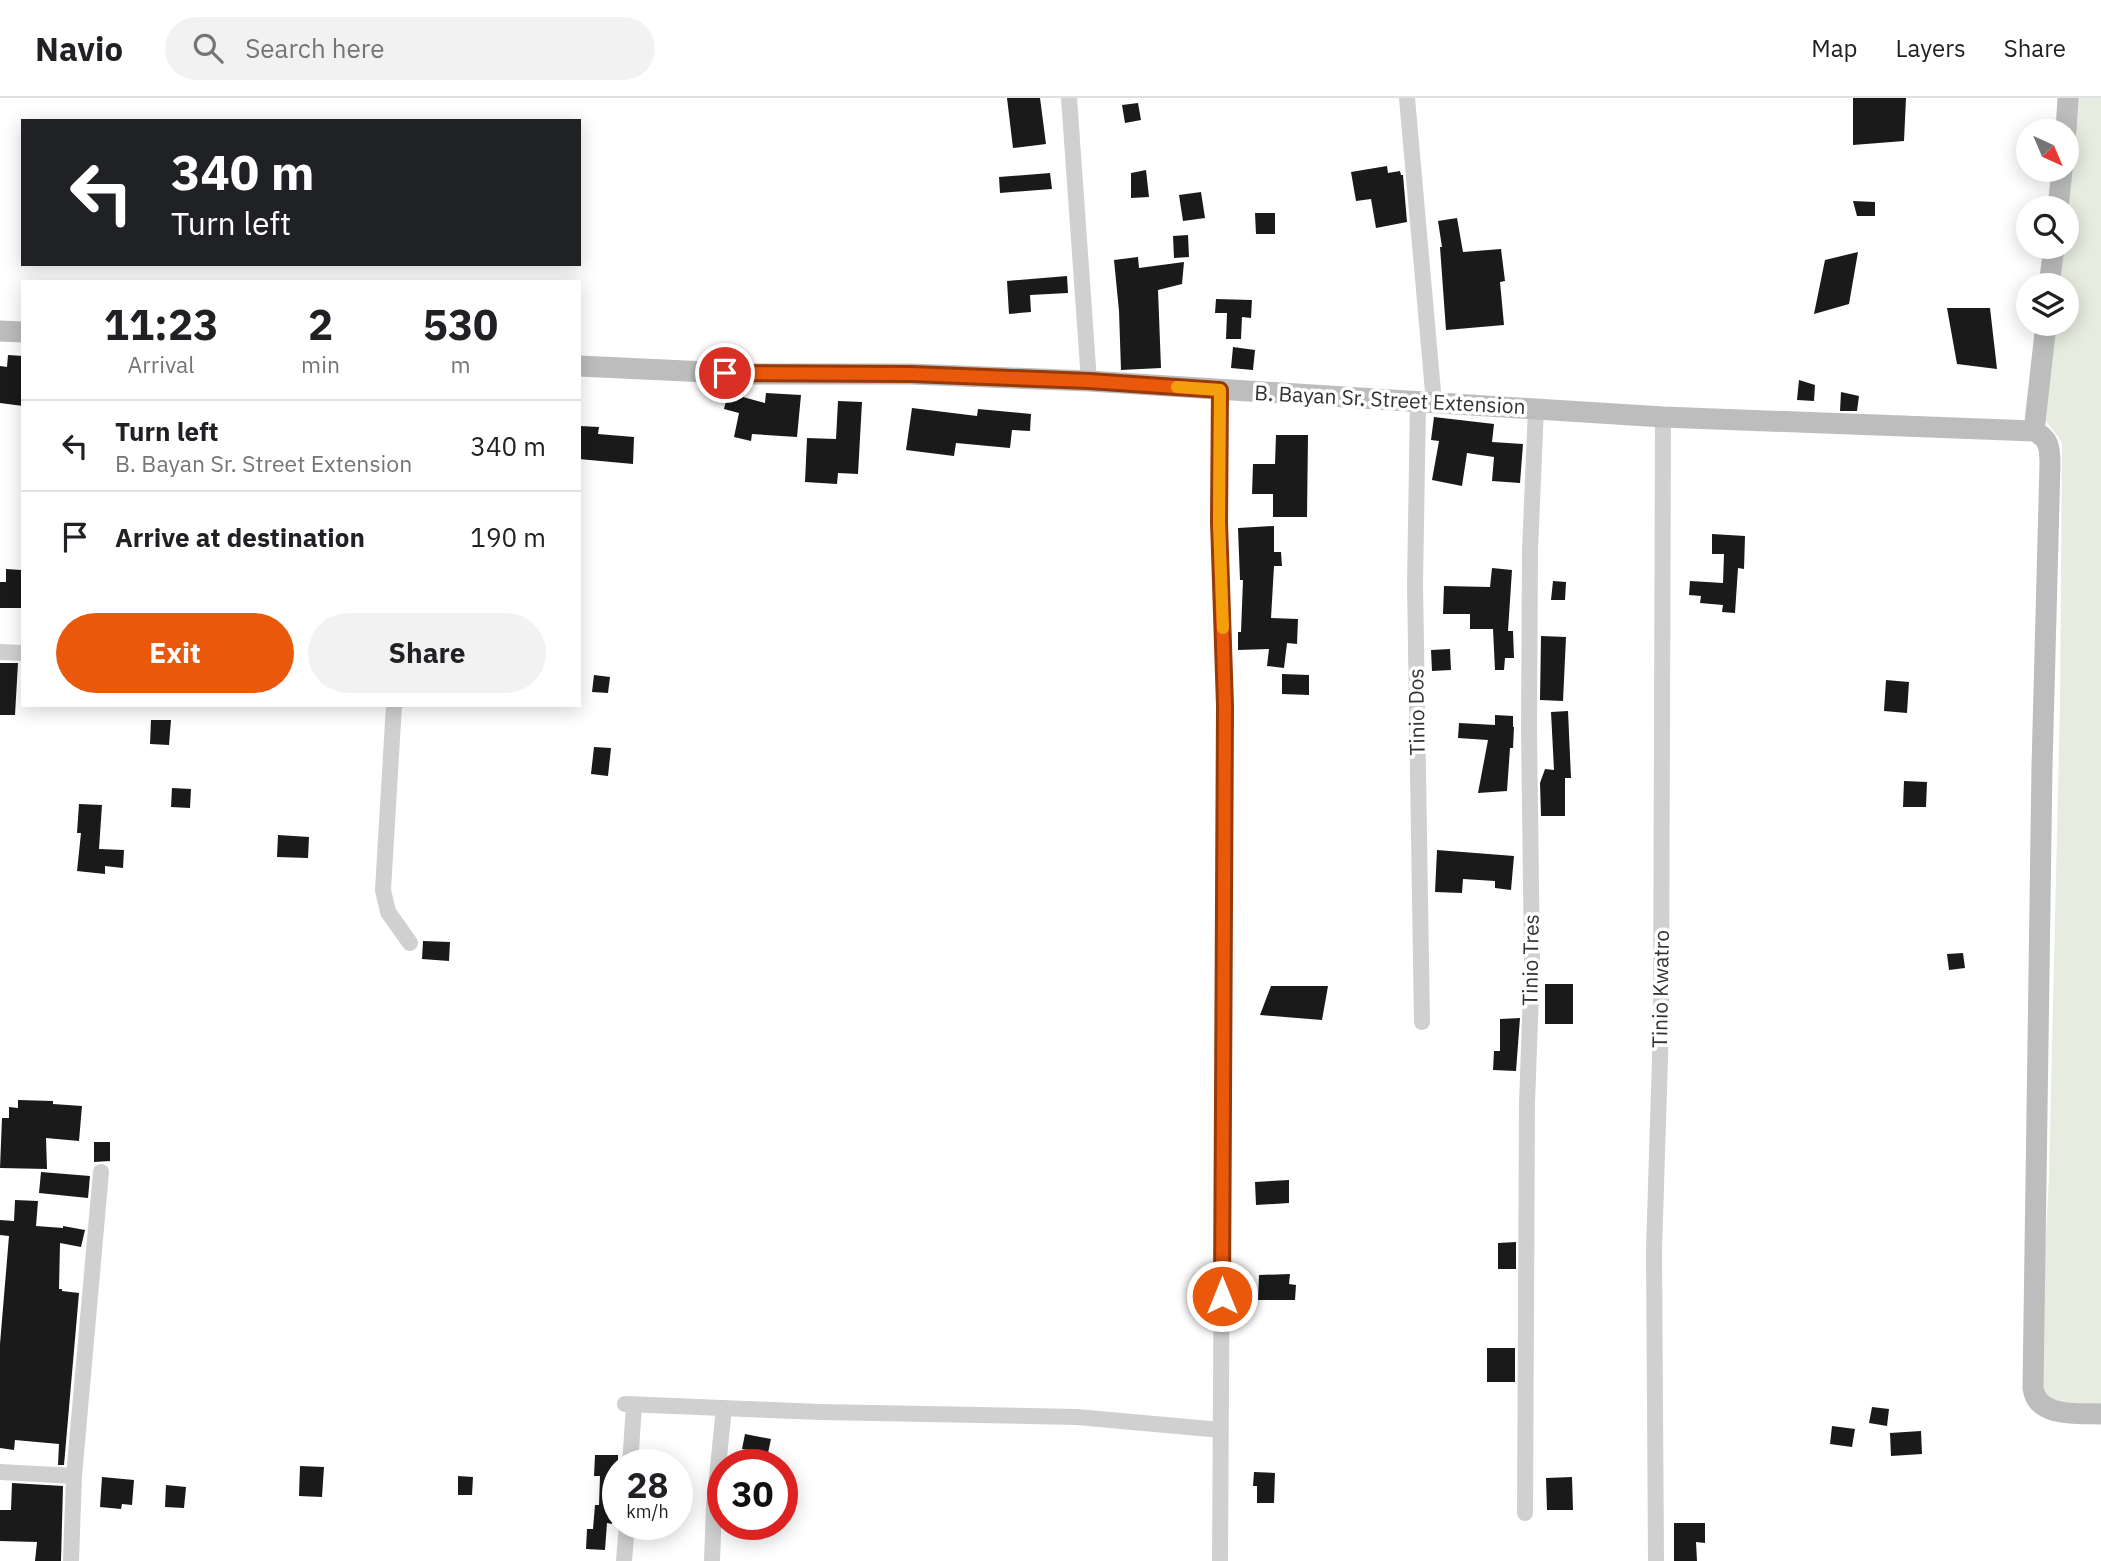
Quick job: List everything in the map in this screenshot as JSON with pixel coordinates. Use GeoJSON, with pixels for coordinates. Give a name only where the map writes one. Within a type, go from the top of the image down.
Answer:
{"type":"FeatureCollection","features":[{"type":"Feature","properties":{"kind":"street"},"geometry":{"type":"LineString","coordinates":[[1069,98],[1089,381]]}},
{"type":"Feature","properties":{"kind":"street","name":"Tinio Dos"},"geometry":{"type":"LineString","coordinates":[[1407,98],[1426,403],[1415,584],[1422,1022]]}},
{"type":"Feature","properties":{"kind":"street"},"geometry":{"type":"LineString","coordinates":[[2067,119],[2068,98]]}},
{"type":"Feature","properties":{"kind":"street"},"geometry":{"type":"LineString","coordinates":[[0,331],[21,332]]}},
{"type":"Feature","properties":{"kind":"street"},"geometry":{"type":"LineString","coordinates":[[2045,336],[2034,431],[2046,439],[2050,464],[2033,1388],[2040,1406],[2101,1414]]}},
{"type":"Feature","properties":{"kind":"street","name":"B. Bayan Sr. Street Extension"},"geometry":{"type":"LineString","coordinates":[[581,366],[750,374],[911,374],[1089,381],[1663,417],[2034,431]]}},
{"type":"Feature","properties":{"kind":"street"},"geometry":{"type":"LineString","coordinates":[[1220,390],[1219,522],[1225,706],[1220,1561]]}},
{"type":"Feature","properties":{"kind":"street","name":"Tinio Tres"},"geometry":{"type":"LineString","coordinates":[[1525,1513],[1527,1117],[1532,964],[1530,578],[1536,408]]}},
{"type":"Feature","properties":{"kind":"street","name":"Tinio Kwatro"},"geometry":{"type":"LineString","coordinates":[[1656,1561],[1654,1250],[1661,1026],[1663,417]]}},
{"type":"Feature","properties":{"kind":"street"},"geometry":{"type":"LineString","coordinates":[[0,652],[21,653]]}},
{"type":"Feature","properties":{"kind":"street"},"geometry":{"type":"LineString","coordinates":[[394,707],[383,890],[388,912],[410,943]]}},
{"type":"Feature","properties":{"kind":"street"},"geometry":{"type":"LineString","coordinates":[[71,1561],[74,1476],[101,1172]]}},
{"type":"Feature","properties":{"kind":"street"},"geometry":{"type":"LineString","coordinates":[[630,1449],[630,1405],[1077,1417],[1221,1430]]}},
{"type":"Feature","properties":{"kind":"street"},"geometry":{"type":"LineString","coordinates":[[712,1561],[714,1506],[724,1408]]}},
{"type":"Feature","properties":{"kind":"street"},"geometry":{"type":"LineString","coordinates":[[0,1472],[74,1476]]}},
{"type":"Feature","properties":{"kind":"street"},"geometry":{"type":"LineString","coordinates":[[624,1561],[625,1540]]}},
{"type":"Feature","properties":{"kind":"shaded area"},"geometry":{"type":"Polygon","coordinates":[[[2073,98],[2101,98],[2101,1410],[2053,1404],[2041,1387],[2041,1328],[2049,1176],[2060,705],[2062,442],[2046,421],[2053,336],[2079,336],[2079,273],[2058,273],[2060,259],[2079,259],[2079,196],[2065,196],[2066,182],[2079,182],[2079,119],[2071,119],[2073,98]]]}},
{"type":"Feature","properties":{"kind":"building"},"geometry":{"type":"Polygon","coordinates":[[[1007,98],[1040,98],[1046,144],[1013,148],[1007,98]]]}},
{"type":"Feature","properties":{"kind":"building"},"geometry":{"type":"Polygon","coordinates":[[[1853,98],[1906,98],[1904,141],[1853,145],[1853,98]]]}},
{"type":"Feature","properties":{"kind":"building"},"geometry":{"type":"Polygon","coordinates":[[[1138,103],[1141,120],[1125,123],[1122,105],[1138,103]]]}},
{"type":"Feature","properties":{"kind":"building"},"geometry":{"type":"Polygon","coordinates":[[[1387,166],[1388,173],[1400,171],[1403,175],[1407,222],[1376,228],[1371,199],[1356,201],[1351,172],[1387,166]]]}},
{"type":"Feature","properties":{"kind":"building"},"geometry":{"type":"Polygon","coordinates":[[[1146,170],[1149,197],[1131,198],[1131,173],[1146,170]]]}},
{"type":"Feature","properties":{"kind":"building"},"geometry":{"type":"Polygon","coordinates":[[[1050,173],[1052,189],[1000,193],[999,177],[1050,173]]]}},
{"type":"Feature","properties":{"kind":"building"},"geometry":{"type":"Polygon","coordinates":[[[1201,192],[1205,218],[1183,221],[1179,195],[1201,192]]]}},
{"type":"Feature","properties":{"kind":"building"},"geometry":{"type":"Polygon","coordinates":[[[1853,201],[1875,202],[1875,216],[1857,216],[1853,201]]]}},
{"type":"Feature","properties":{"kind":"building"},"geometry":{"type":"Polygon","coordinates":[[[1255,213],[1275,213],[1275,234],[1256,234],[1255,213]]]}},
{"type":"Feature","properties":{"kind":"building"},"geometry":{"type":"Polygon","coordinates":[[[1457,218],[1463,252],[1501,249],[1505,281],[1500,282],[1504,325],[1446,330],[1438,221],[1457,218]]]}},
{"type":"Feature","properties":{"kind":"building"},"geometry":{"type":"Polygon","coordinates":[[[1188,235],[1189,257],[1174,258],[1173,236],[1188,235]]]}},
{"type":"Feature","properties":{"kind":"building"},"geometry":{"type":"Polygon","coordinates":[[[1858,252],[1849,304],[1814,314],[1825,260],[1858,252]]]}},
{"type":"Feature","properties":{"kind":"building"},"geometry":{"type":"Polygon","coordinates":[[[1138,257],[1139,268],[1184,262],[1182,284],[1158,290],[1161,368],[1121,370],[1114,260],[1138,257]]]}},
{"type":"Feature","properties":{"kind":"building"},"geometry":{"type":"Polygon","coordinates":[[[1067,276],[1068,293],[1030,295],[1031,312],[1009,314],[1007,281],[1067,276]]]}},
{"type":"Feature","properties":{"kind":"building"},"geometry":{"type":"Polygon","coordinates":[[[1216,299],[1252,300],[1251,318],[1242,317],[1241,339],[1226,339],[1227,313],[1215,313],[1216,299]]]}},
{"type":"Feature","properties":{"kind":"building"},"geometry":{"type":"Polygon","coordinates":[[[1947,308],[1990,308],[1997,369],[1957,364],[1947,308]]]}},
{"type":"Feature","properties":{"kind":"building"},"geometry":{"type":"Polygon","coordinates":[[[1233,347],[1255,350],[1253,370],[1231,368],[1233,347]]]}},
{"type":"Feature","properties":{"kind":"building"},"geometry":{"type":"Polygon","coordinates":[[[8,355],[21,356],[21,406],[0,403],[0,366],[7,367],[8,355]]]}},
{"type":"Feature","properties":{"kind":"building"},"geometry":{"type":"Polygon","coordinates":[[[1799,380],[1815,385],[1814,401],[1797,400],[1799,380]]]}},
{"type":"Feature","properties":{"kind":"building"},"geometry":{"type":"Polygon","coordinates":[[[1841,392],[1859,396],[1857,411],[1840,411],[1841,392]]]}},
{"type":"Feature","properties":{"kind":"building"},"geometry":{"type":"Polygon","coordinates":[[[728,393],[765,403],[766,393],[801,395],[797,437],[752,434],[751,441],[734,437],[739,413],[724,409],[728,393]]]}},
{"type":"Feature","properties":{"kind":"building"},"geometry":{"type":"Polygon","coordinates":[[[838,401],[862,402],[858,474],[838,473],[837,484],[805,482],[807,438],[836,439],[838,401]]]}},
{"type":"Feature","properties":{"kind":"building"},"geometry":{"type":"Polygon","coordinates":[[[912,408],[977,416],[978,409],[1031,414],[1030,431],[1012,430],[1010,448],[956,443],[954,456],[906,450],[912,408]]]}},
{"type":"Feature","properties":{"kind":"building"},"geometry":{"type":"Polygon","coordinates":[[[1434,417],[1494,424],[1492,442],[1523,444],[1520,483],[1492,481],[1494,457],[1467,453],[1462,486],[1432,480],[1439,441],[1431,440],[1434,417]]]}},
{"type":"Feature","properties":{"kind":"building"},"geometry":{"type":"Polygon","coordinates":[[[581,426],[599,427],[598,434],[634,437],[633,464],[581,459],[581,426]]]}},
{"type":"Feature","properties":{"kind":"building"},"geometry":{"type":"Polygon","coordinates":[[[1276,435],[1308,435],[1307,517],[1273,517],[1273,494],[1252,494],[1253,464],[1275,464],[1276,435]]]}},
{"type":"Feature","properties":{"kind":"building"},"geometry":{"type":"Polygon","coordinates":[[[1274,526],[1274,552],[1281,552],[1282,566],[1274,566],[1271,618],[1298,619],[1297,644],[1287,643],[1284,668],[1267,666],[1269,649],[1238,650],[1243,580],[1240,580],[1238,528],[1274,526]]]}},
{"type":"Feature","properties":{"kind":"building"},"geometry":{"type":"Polygon","coordinates":[[[1712,534],[1745,536],[1744,569],[1738,568],[1735,613],[1722,612],[1723,605],[1700,603],[1701,596],[1689,595],[1690,581],[1723,583],[1724,554],[1712,554],[1712,534]]]}},
{"type":"Feature","properties":{"kind":"building"},"geometry":{"type":"Polygon","coordinates":[[[1492,568],[1512,570],[1508,631],[1513,631],[1514,658],[1505,658],[1504,670],[1495,670],[1493,629],[1470,629],[1470,614],[1443,614],[1444,586],[1490,587],[1492,568]]]}},
{"type":"Feature","properties":{"kind":"building"},"geometry":{"type":"Polygon","coordinates":[[[6,569],[21,570],[21,608],[0,608],[0,582],[6,582],[6,569]]]}},
{"type":"Feature","properties":{"kind":"building"},"geometry":{"type":"Polygon","coordinates":[[[1553,581],[1566,582],[1565,600],[1551,600],[1553,581]]]}},
{"type":"Feature","properties":{"kind":"building"},"geometry":{"type":"Polygon","coordinates":[[[1541,636],[1566,637],[1563,701],[1540,700],[1541,636]]]}},
{"type":"Feature","properties":{"kind":"building"},"geometry":{"type":"Polygon","coordinates":[[[1450,649],[1451,670],[1432,671],[1431,650],[1450,649]]]}},
{"type":"Feature","properties":{"kind":"building"},"geometry":{"type":"Polygon","coordinates":[[[0,663],[18,663],[15,715],[0,715],[0,663]]]}},
{"type":"Feature","properties":{"kind":"building"},"geometry":{"type":"Polygon","coordinates":[[[1282,674],[1309,675],[1309,695],[1282,694],[1282,674]]]}},
{"type":"Feature","properties":{"kind":"building"},"geometry":{"type":"Polygon","coordinates":[[[594,675],[610,677],[608,693],[592,692],[594,675]]]}},
{"type":"Feature","properties":{"kind":"building"},"geometry":{"type":"Polygon","coordinates":[[[1886,680],[1909,682],[1907,713],[1884,711],[1886,680]]]}},
{"type":"Feature","properties":{"kind":"building"},"geometry":{"type":"Polygon","coordinates":[[[1568,711],[1571,778],[1565,778],[1565,816],[1541,816],[1540,783],[1545,769],[1554,770],[1551,712],[1568,711]]]}},
{"type":"Feature","properties":{"kind":"building"},"geometry":{"type":"Polygon","coordinates":[[[1495,715],[1513,716],[1513,748],[1510,748],[1507,791],[1478,793],[1488,740],[1458,738],[1459,723],[1495,725],[1495,715]]]}},
{"type":"Feature","properties":{"kind":"building"},"geometry":{"type":"Polygon","coordinates":[[[151,720],[171,720],[169,745],[150,744],[151,720]]]}},
{"type":"Feature","properties":{"kind":"building"},"geometry":{"type":"Polygon","coordinates":[[[594,747],[611,748],[608,776],[591,774],[594,747]]]}},
{"type":"Feature","properties":{"kind":"building"},"geometry":{"type":"Polygon","coordinates":[[[1904,781],[1927,782],[1926,807],[1903,807],[1904,781]]]}},
{"type":"Feature","properties":{"kind":"building"},"geometry":{"type":"Polygon","coordinates":[[[172,788],[191,789],[190,808],[171,807],[172,788]]]}},
{"type":"Feature","properties":{"kind":"building"},"geometry":{"type":"Polygon","coordinates":[[[79,804],[102,805],[99,849],[124,850],[123,868],[105,866],[105,874],[77,871],[81,833],[77,833],[79,804]]]}},
{"type":"Feature","properties":{"kind":"building"},"geometry":{"type":"Polygon","coordinates":[[[278,835],[309,837],[308,858],[277,857],[278,835]]]}},
{"type":"Feature","properties":{"kind":"building"},"geometry":{"type":"Polygon","coordinates":[[[1437,850],[1514,856],[1511,890],[1495,888],[1495,881],[1463,879],[1462,893],[1435,892],[1437,850]]]}},
{"type":"Feature","properties":{"kind":"building"},"geometry":{"type":"Polygon","coordinates":[[[423,941],[450,942],[449,961],[422,959],[423,941]]]}},
{"type":"Feature","properties":{"kind":"building"},"geometry":{"type":"Polygon","coordinates":[[[1963,953],[1965,968],[1949,970],[1947,954],[1963,953]]]}},
{"type":"Feature","properties":{"kind":"building"},"geometry":{"type":"Polygon","coordinates":[[[1545,984],[1573,984],[1573,1024],[1545,1024],[1545,984]]]}},
{"type":"Feature","properties":{"kind":"building"},"geometry":{"type":"Polygon","coordinates":[[[1271,986],[1328,986],[1322,1020],[1260,1015],[1271,986]]]}},
{"type":"Feature","properties":{"kind":"building"},"geometry":{"type":"Polygon","coordinates":[[[1520,1018],[1516,1071],[1493,1070],[1494,1051],[1500,1051],[1500,1019],[1520,1018]]]}},
{"type":"Feature","properties":{"kind":"building"},"geometry":{"type":"Polygon","coordinates":[[[18,1100],[53,1101],[53,1104],[82,1106],[79,1141],[46,1138],[47,1169],[0,1168],[2,1118],[9,1118],[9,1107],[18,1108],[18,1100]]]}},
{"type":"Feature","properties":{"kind":"building"},"geometry":{"type":"Polygon","coordinates":[[[94,1142],[110,1142],[110,1161],[94,1162],[94,1142]]]}},
{"type":"Feature","properties":{"kind":"building"},"geometry":{"type":"Polygon","coordinates":[[[41,1172],[90,1176],[88,1198],[39,1193],[41,1172]]]}},
{"type":"Feature","properties":{"kind":"building"},"geometry":{"type":"Polygon","coordinates":[[[1289,1180],[1289,1203],[1256,1205],[1255,1182],[1289,1180]]]}},
{"type":"Feature","properties":{"kind":"building"},"geometry":{"type":"Polygon","coordinates":[[[15,1200],[38,1201],[36,1226],[63,1226],[85,1230],[81,1247],[60,1243],[59,1289],[79,1293],[64,1465],[58,1465],[59,1444],[15,1440],[14,1450],[0,1448],[0,1344],[9,1236],[0,1235],[0,1220],[14,1221],[15,1200]]]}},
{"type":"Feature","properties":{"kind":"building"},"geometry":{"type":"Polygon","coordinates":[[[1516,1242],[1516,1269],[1498,1269],[1498,1243],[1516,1242]]]}},
{"type":"Feature","properties":{"kind":"building"},"geometry":{"type":"Polygon","coordinates":[[[1290,1274],[1289,1284],[1296,1285],[1295,1300],[1258,1300],[1259,1275],[1290,1274]]]}},
{"type":"Feature","properties":{"kind":"building"},"geometry":{"type":"Polygon","coordinates":[[[1487,1348],[1515,1348],[1515,1382],[1487,1382],[1487,1348]]]}},
{"type":"Feature","properties":{"kind":"building"},"geometry":{"type":"Polygon","coordinates":[[[1872,1407],[1889,1409],[1887,1426],[1869,1423],[1872,1407]]]}},
{"type":"Feature","properties":{"kind":"building"},"geometry":{"type":"Polygon","coordinates":[[[1832,1426],[1855,1429],[1852,1447],[1830,1444],[1832,1426]]]}},
{"type":"Feature","properties":{"kind":"building"},"geometry":{"type":"Polygon","coordinates":[[[1921,1431],[1922,1454],[1891,1456],[1890,1433],[1921,1431]]]}},
{"type":"Feature","properties":{"kind":"building"},"geometry":{"type":"Polygon","coordinates":[[[745,1434],[771,1439],[769,1449],[742,1449],[745,1434]]]}},
{"type":"Feature","properties":{"kind":"building"},"geometry":{"type":"Polygon","coordinates":[[[595,1455],[602,1455],[602,1540],[606,1540],[605,1550],[586,1549],[587,1529],[593,1529],[595,1505],[599,1505],[600,1476],[594,1476],[595,1455]]]}},
{"type":"Feature","properties":{"kind":"building"},"geometry":{"type":"Polygon","coordinates":[[[300,1466],[324,1467],[322,1497],[299,1496],[300,1466]]]}},
{"type":"Feature","properties":{"kind":"building"},"geometry":{"type":"Polygon","coordinates":[[[1254,1472],[1275,1473],[1274,1503],[1257,1503],[1257,1486],[1253,1486],[1254,1472]]]}},
{"type":"Feature","properties":{"kind":"building"},"geometry":{"type":"Polygon","coordinates":[[[458,1476],[473,1477],[472,1495],[458,1495],[458,1476]]]}},
{"type":"Feature","properties":{"kind":"building"},"geometry":{"type":"Polygon","coordinates":[[[102,1477],[134,1480],[132,1505],[122,1504],[121,1509],[100,1507],[102,1477]]]}},
{"type":"Feature","properties":{"kind":"building"},"geometry":{"type":"Polygon","coordinates":[[[1572,1477],[1573,1510],[1547,1510],[1546,1478],[1572,1477]]]}},
{"type":"Feature","properties":{"kind":"building"},"geometry":{"type":"Polygon","coordinates":[[[12,1483],[63,1486],[61,1561],[35,1561],[37,1542],[0,1541],[0,1510],[11,1510],[12,1483]]]}},
{"type":"Feature","properties":{"kind":"building"},"geometry":{"type":"Polygon","coordinates":[[[166,1485],[186,1487],[184,1508],[165,1507],[166,1485]]]}},
{"type":"Feature","properties":{"kind":"building"},"geometry":{"type":"Polygon","coordinates":[[[1674,1523],[1705,1523],[1705,1543],[1696,1542],[1697,1561],[1674,1561],[1674,1523]]]}},
{"type":"Feature","properties":{"kind":"slow traffic"},"geometry":{"type":"LineString","coordinates":[[1177,387],[1220,390],[1219,522],[1223,628]]}},
{"type":"Feature","properties":{"kind":"route"},"geometry":{"type":"LineString","coordinates":[[725,373],[911,374],[1089,381],[1220,390],[1219,522],[1225,706],[1222,1296]]}}]}
